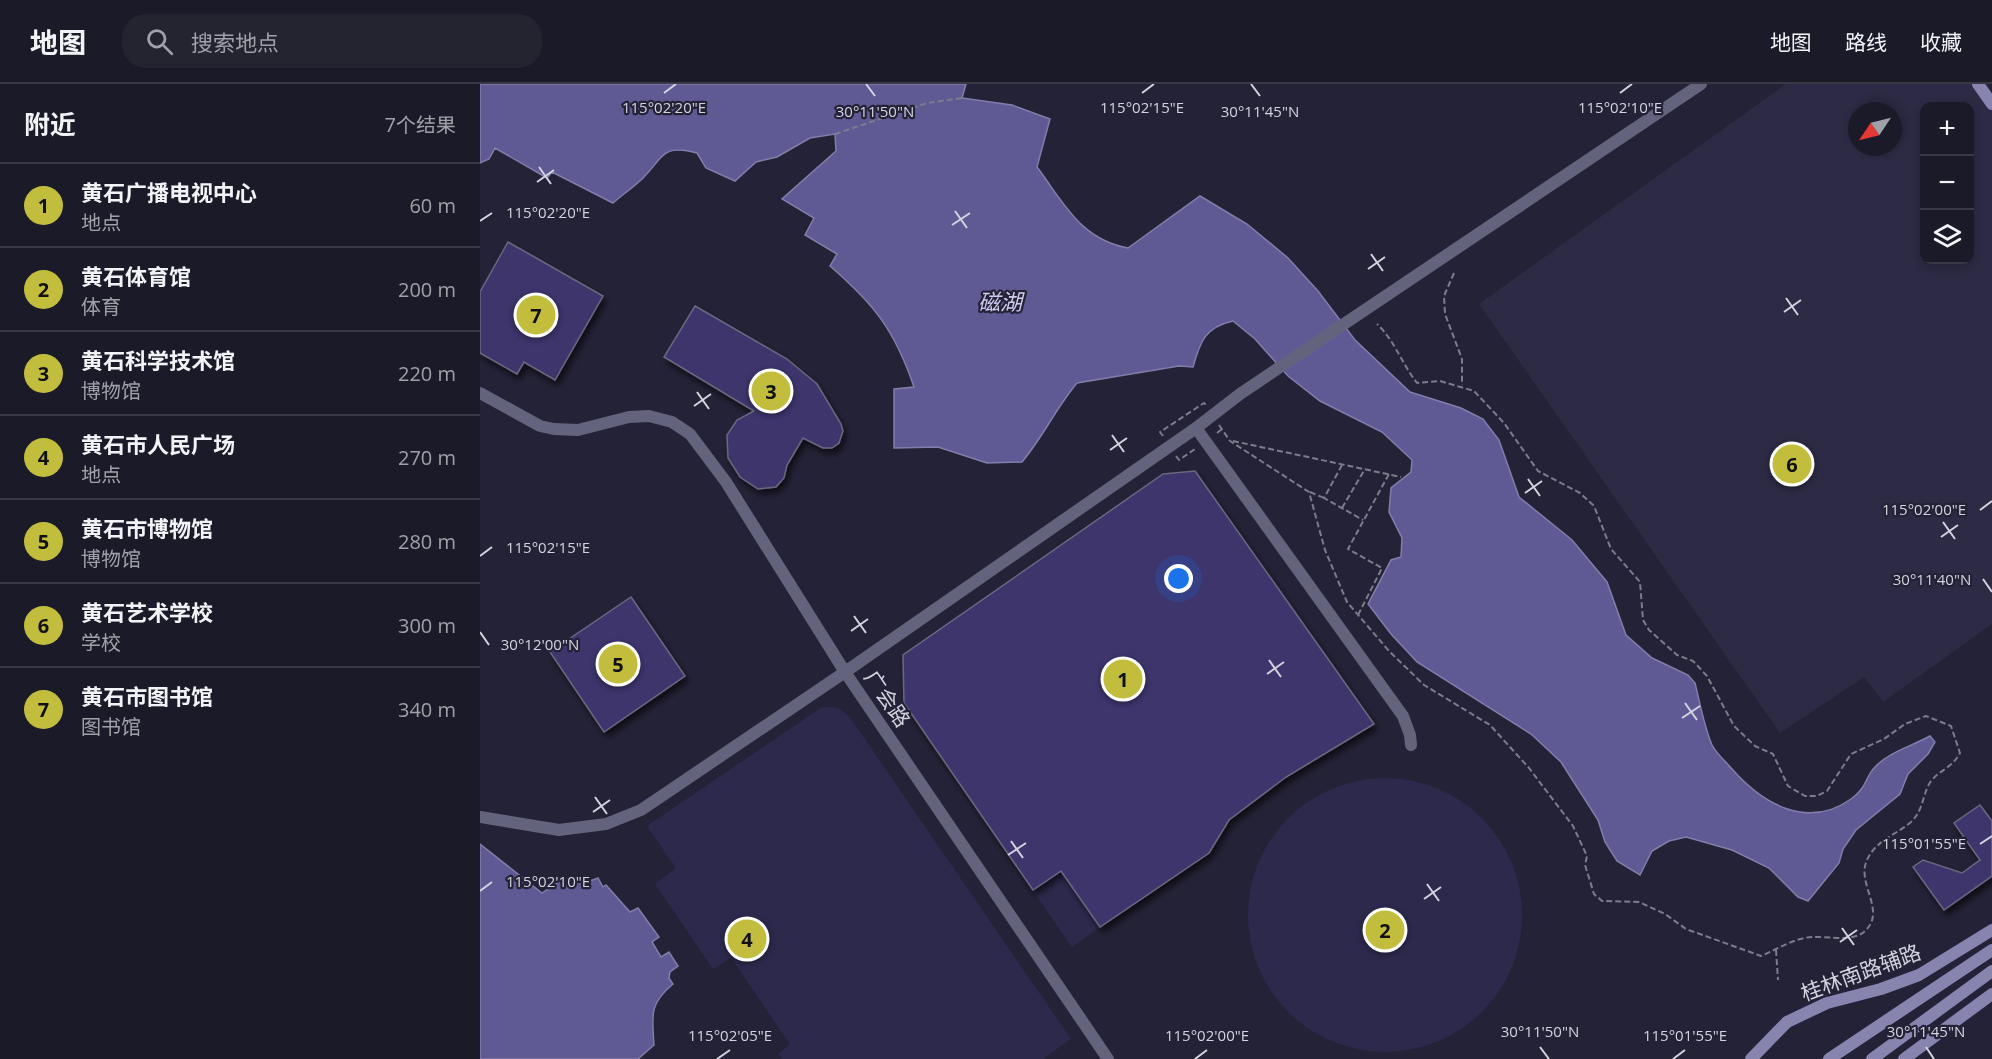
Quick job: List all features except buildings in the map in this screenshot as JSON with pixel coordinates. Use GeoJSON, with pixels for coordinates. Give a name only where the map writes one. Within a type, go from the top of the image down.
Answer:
{"type":"FeatureCollection","features":[{"type":"Feature","properties":{"kind":"main road"},"geometry":{"type":"LineString","coordinates":[[1978,84],[1992,104]]}},
{"type":"Feature","properties":{"kind":"main road","name":"桂林南路辅路"},"geometry":{"type":"LineString","coordinates":[[1751,1059],[1787,1022],[1827,1003],[1881,989],[1919,975],[1992,930]]}},
{"type":"Feature","properties":{"kind":"main road"},"geometry":{"type":"LineString","coordinates":[[1829,1059],[1992,950]]}},
{"type":"Feature","properties":{"kind":"main road"},"geometry":{"type":"LineString","coordinates":[[1872,1059],[1992,971]]}},
{"type":"Feature","properties":{"kind":"main road"},"geometry":{"type":"LineString","coordinates":[[1904,1059],[1992,994]]}},
{"type":"Feature","properties":{"kind":"street"},"geometry":{"type":"LineString","coordinates":[[480,393],[540,426],[554,429],[578,430],[629,417],[649,416],[672,422],[690,434],[726,482],[844,672],[1169,447],[1240,394],[1701,84]]}},
{"type":"Feature","properties":{"kind":"street"},"geometry":{"type":"LineString","coordinates":[[1196,428],[1403,716],[1411,745]]}},
{"type":"Feature","properties":{"kind":"street","name":"广会路"},"geometry":{"type":"LineString","coordinates":[[480,817],[559,830],[606,824],[641,810],[844,672],[1108,1059]]}},
{"type":"Feature","properties":{"kind":"path"},"geometry":{"type":"LineString","coordinates":[[836,134],[927,104],[962,98]]}},
{"type":"Feature","properties":{"kind":"path"},"geometry":{"type":"LineString","coordinates":[[1454,273],[1444,296],[1445,314],[1462,359],[1462,385]]}},
{"type":"Feature","properties":{"kind":"path"},"geometry":{"type":"LineString","coordinates":[[1309,492],[1325,550],[1347,602],[1389,651],[1424,685],[1490,724],[1529,768],[1574,826],[1587,856],[1588,880],[1594,894],[1602,901],[1639,902],[1665,914],[1686,929],[1761,956],[1793,941],[1812,937],[1856,936],[1865,932],[1870,924],[1874,908],[1865,883],[1865,864],[1872,849],[1912,821],[1923,807],[1930,782],[1953,765],[1960,753],[1951,726],[1926,716],[1916,719],[1884,739],[1851,754],[1827,791],[1817,796],[1798,793],[1788,786],[1773,754],[1755,746],[1734,726],[1707,676],[1693,661],[1677,656],[1649,630],[1643,620],[1640,582],[1611,549],[1594,506],[1580,493],[1538,471],[1488,403],[1474,391],[1462,385],[1440,381],[1417,383],[1401,363],[1393,340],[1377,324]]}},
{"type":"Feature","properties":{"kind":"path"},"geometry":{"type":"LineString","coordinates":[[1222,429],[1179,460],[1160,432],[1204,403],[1212,415],[1222,429],[1230,441],[1309,492],[1363,520]]}},
{"type":"Feature","properties":{"kind":"path"},"geometry":{"type":"LineString","coordinates":[[1230,441],[1401,477]]}},
{"type":"Feature","properties":{"kind":"path"},"geometry":{"type":"LineString","coordinates":[[1324,498],[1342,465]]}},
{"type":"Feature","properties":{"kind":"path"},"geometry":{"type":"LineString","coordinates":[[1342,508],[1365,469]]}},
{"type":"Feature","properties":{"kind":"path"},"geometry":{"type":"LineString","coordinates":[[1358,615],[1382,568],[1348,549],[1389,474]]}},
{"type":"Feature","properties":{"kind":"path"},"geometry":{"type":"LineString","coordinates":[[1776,950],[1778,980]]}},
{"type":"Feature","properties":{"kind":"shaded area"},"geometry":{"type":"Polygon","coordinates":[[[1786,84],[1975,84],[1992,109],[1992,624],[1883,702],[1864,677],[1780,733],[1479,304],[1786,84]]]}},
{"type":"Feature","properties":{"kind":"shaded area"},"geometry":{"type":"Polygon","coordinates":[[[822,707],[838,708],[849,716],[1071,1039],[1043,1059],[782,1059],[778,1054],[790,1044],[731,958],[713,969],[655,884],[676,868],[647,826],[822,707]]]}},
{"type":"Feature","properties":{"kind":"shaded area"},"geometry":{"type":"Polygon","coordinates":[[[1398,778],[1438,788],[1461,801],[1482,818],[1499,839],[1512,862],[1520,888],[1522,915],[1520,942],[1512,968],[1499,991],[1482,1012],[1461,1029],[1438,1042],[1412,1050],[1372,1052],[1332,1042],[1320,1036],[1298,1021],[1279,1002],[1258,968],[1250,942],[1248,902],[1258,862],[1264,850],[1279,828],[1298,809],[1332,788],[1358,780],[1398,778]]]}},
{"type":"Feature","properties":{"kind":"shaded area"},"geometry":{"type":"Polygon","coordinates":[[[1061,871],[1100,927],[1072,947],[1033,891],[1061,871]]]}},
{"type":"Feature","properties":{"kind":"water","name":"磁湖"},"geometry":{"type":"Polygon","coordinates":[[[480,84],[966,84],[962,98],[1012,105],[1050,119],[1037,167],[1075,218],[1097,237],[1128,248],[1200,196],[1247,224],[1288,258],[1318,291],[1355,340],[1410,392],[1461,408],[1483,419],[1499,440],[1519,497],[1572,540],[1607,582],[1626,635],[1652,658],[1688,675],[1695,683],[1712,745],[1744,782],[1757,793],[1787,809],[1802,812],[1818,812],[1835,808],[1856,795],[1872,771],[1887,757],[1930,736],[1935,742],[1928,754],[1908,774],[1900,794],[1856,830],[1843,849],[1839,863],[1808,901],[1798,897],[1769,868],[1732,850],[1686,837],[1669,841],[1652,851],[1640,875],[1617,861],[1605,842],[1598,820],[1561,762],[1531,734],[1417,662],[1368,604],[1391,560],[1401,557],[1402,538],[1389,512],[1391,488],[1411,472],[1412,460],[1382,432],[1320,401],[1288,376],[1255,339],[1233,321],[1216,327],[1205,337],[1193,367],[1179,366],[1077,383],[1022,462],[987,463],[938,447],[894,448],[894,389],[914,387],[907,367],[882,320],[859,293],[830,266],[837,254],[805,235],[814,218],[782,199],[836,151],[835,134],[810,138],[777,157],[756,162],[735,181],[706,168],[697,153],[685,150],[670,151],[664,154],[640,181],[613,203],[552,172],[547,178],[495,148],[489,159],[480,163],[480,84]]]}},
{"type":"Feature","properties":{"kind":"water"},"geometry":{"type":"Polygon","coordinates":[[[480,844],[542,893],[563,879],[576,883],[585,876],[590,881],[598,878],[603,887],[606,885],[630,912],[638,908],[659,937],[652,942],[661,957],[669,952],[678,966],[670,972],[669,978],[673,984],[656,1004],[653,1018],[654,1045],[638,1059],[480,1059],[480,844]]]}},
{"type":"Feature","properties":{"kind":"place","name":"黄石市图书馆"},"geometry":{"type":"Point","coordinates":[536,315]}},
{"type":"Feature","properties":{"kind":"place","name":"黄石科学技术馆"},"geometry":{"type":"Point","coordinates":[771,391]}},
{"type":"Feature","properties":{"kind":"place","name":"黄石艺术学校"},"geometry":{"type":"Point","coordinates":[1792,464]}},
{"type":"Feature","properties":{"kind":"place","name":"黄石市博物馆"},"geometry":{"type":"Point","coordinates":[618,664]}},
{"type":"Feature","properties":{"kind":"place","name":"黄石广播电视中心"},"geometry":{"type":"Point","coordinates":[1123,679]}},
{"type":"Feature","properties":{"kind":"place","name":"黄石体育馆"},"geometry":{"type":"Point","coordinates":[1385,930]}},
{"type":"Feature","properties":{"kind":"place","name":"黄石市人民广场"},"geometry":{"type":"Point","coordinates":[747,939]}}]}
